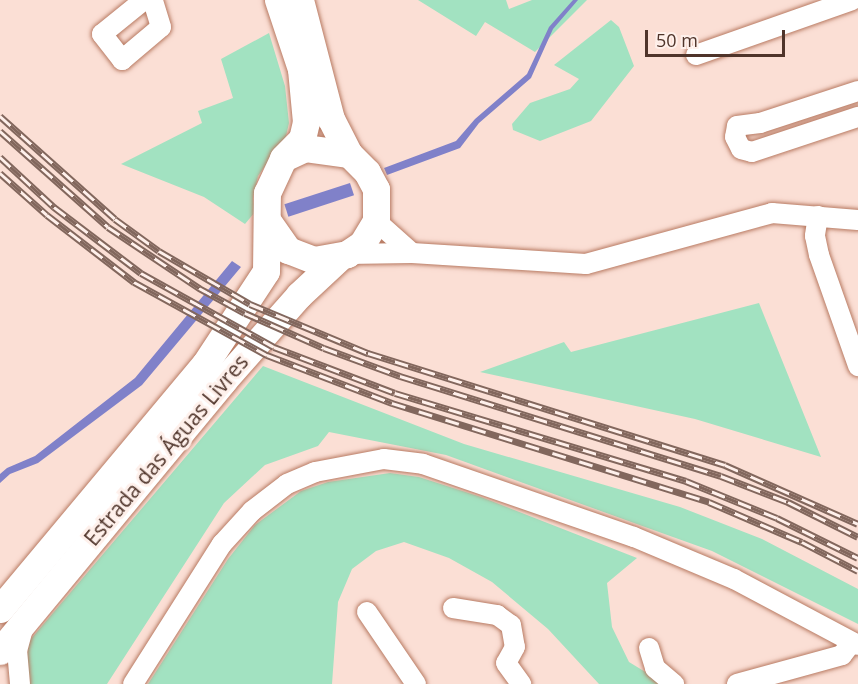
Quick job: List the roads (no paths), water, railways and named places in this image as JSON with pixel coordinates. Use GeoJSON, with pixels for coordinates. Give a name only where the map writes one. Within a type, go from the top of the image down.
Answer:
{"type":"FeatureCollection","features":[{"type":"Feature","properties":{"kind":"street"},"geometry":{"type":"LineString","coordinates":[[144,0],[102,34],[122,60],[161,27],[153,0]]}},
{"type":"Feature","properties":{"kind":"street"},"geometry":{"type":"LineString","coordinates":[[278,0],[301,69],[306,102],[302,139],[283,158],[267,193],[267,220],[288,250],[314,260],[344,255],[412,254],[586,264],[772,213],[858,220]]}},
{"type":"Feature","properties":{"kind":"street"},"geometry":{"type":"LineString","coordinates":[[300,0],[331,119],[349,154],[368,172],[376,189],[376,221],[362,244],[344,255]]}},
{"type":"Feature","properties":{"kind":"street"},"geometry":{"type":"LineString","coordinates":[[696,55],[852,0]]}},
{"type":"Feature","properties":{"kind":"street"},"geometry":{"type":"LineString","coordinates":[[858,91],[760,123],[737,126],[735,137],[741,149],[752,152],[858,117]]}},
{"type":"Feature","properties":{"kind":"street"},"geometry":{"type":"LineString","coordinates":[[283,158],[305,148],[349,154]]}},
{"type":"Feature","properties":{"kind":"street"},"geometry":{"type":"LineString","coordinates":[[818,216],[815,236],[819,255],[858,366]]}},
{"type":"Feature","properties":{"kind":"street","name":"Estrada das Águas Livres"},"geometry":{"type":"LineString","coordinates":[[0,609],[205,364],[266,271],[267,220]]}},
{"type":"Feature","properties":{"kind":"street"},"geometry":{"type":"LineString","coordinates":[[376,221],[412,254]]}},
{"type":"Feature","properties":{"kind":"street","name":"Estrada das Águas Livres"},"geometry":{"type":"LineString","coordinates":[[0,651],[224,381],[299,295],[344,255]]}},
{"type":"Feature","properties":{"kind":"street"},"geometry":{"type":"LineString","coordinates":[[133,684],[222,544],[252,511],[286,484],[315,472],[384,459],[423,464],[468,478],[634,537],[734,579],[855,644],[842,655],[737,684]]}},
{"type":"Feature","properties":{"kind":"street"},"geometry":{"type":"LineString","coordinates":[[453,608],[496,615],[511,625],[514,647],[506,663],[521,684]]}},
{"type":"Feature","properties":{"kind":"street"},"geometry":{"type":"LineString","coordinates":[[367,612],[416,684]]}},
{"type":"Feature","properties":{"kind":"street"},"geometry":{"type":"LineString","coordinates":[[20,684],[17,651],[24,621]]}},
{"type":"Feature","properties":{"kind":"street"},"geometry":{"type":"LineString","coordinates":[[649,648],[655,668],[674,684]]}},
{"type":"Feature","properties":{"kind":"water"},"geometry":{"type":"Polygon","coordinates":[[[573,0],[578,0],[553,29],[531,78],[479,123],[460,148],[387,175],[384,168],[456,141],[475,119],[527,74],[549,27],[573,0]]]}},
{"type":"Feature","properties":{"kind":"water"},"geometry":{"type":"Polygon","coordinates":[[[350,183],[354,195],[288,217],[284,204],[350,183]]]}},
{"type":"Feature","properties":{"kind":"water"},"geometry":{"type":"Polygon","coordinates":[[[232,261],[241,267],[142,385],[38,463],[10,474],[0,483],[0,474],[7,468],[35,456],[135,378],[232,261]]]}},
{"type":"Feature","properties":{"kind":"railway"},"geometry":{"type":"LineString","coordinates":[[0,116],[115,219],[159,251],[250,304],[368,353],[725,465],[858,524]]}},
{"type":"Feature","properties":{"kind":"railway"},"geometry":{"type":"LineString","coordinates":[[0,131],[108,227],[199,288],[245,313],[324,348],[400,376],[721,476],[788,502],[858,537]]}},
{"type":"Feature","properties":{"kind":"railway"},"geometry":{"type":"LineString","coordinates":[[0,157],[54,207],[141,273],[274,347],[395,393],[686,481],[777,518],[858,558]]}},
{"type":"Feature","properties":{"kind":"railway"},"geometry":{"type":"LineString","coordinates":[[0,173],[47,215],[134,282],[267,355],[392,403],[709,502],[802,542],[858,571]]}}]}
